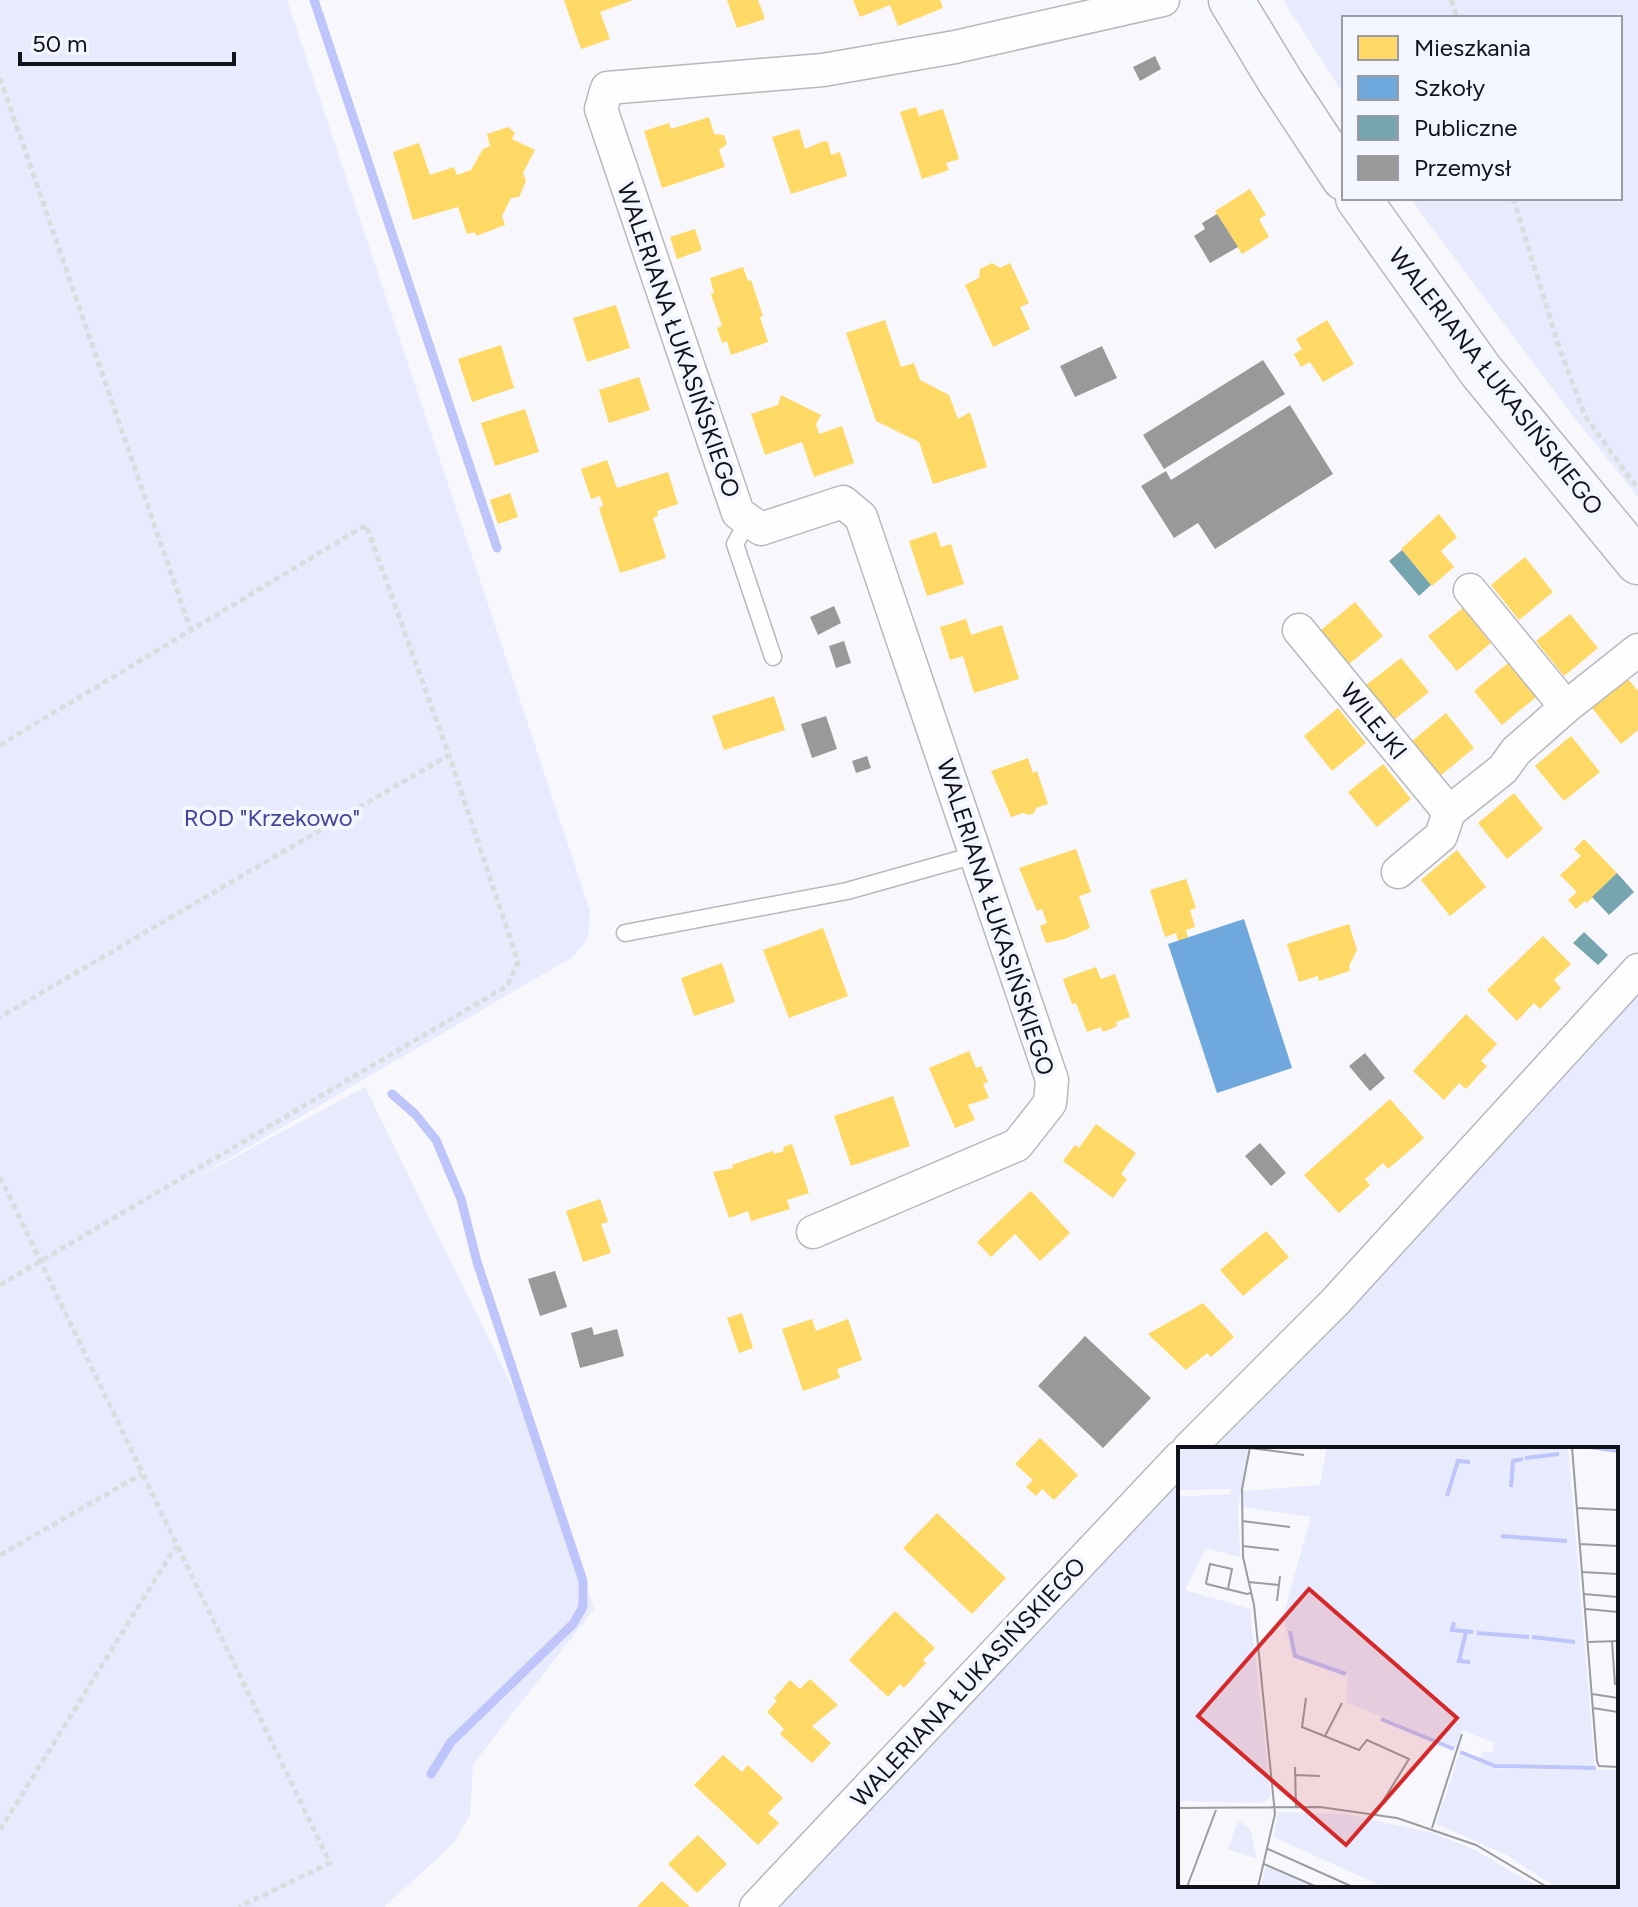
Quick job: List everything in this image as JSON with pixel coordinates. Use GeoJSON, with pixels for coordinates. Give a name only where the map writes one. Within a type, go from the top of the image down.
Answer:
{"type":"FeatureCollection","features":[{"type":"Feature","properties":{"kind":"street","name":"WALERIANA ŁUKASIŃSKIEGO"},"geometry":{"type":"LineString","coordinates":[[813,1232],[1017,1145],[1050,1103],[1052,1080],[861,517],[843,502],[761,529],[738,513],[601,109],[607,88],[837,68],[955,47],[1163,0]]}},
{"type":"Feature","properties":{"kind":"street"},"geometry":{"type":"LineString","coordinates":[[1231,0],[1273,71],[1342,175]]}},
{"type":"Feature","properties":{"kind":"street","name":"WALERIANA ŁUKASIŃSKIEGO"},"geometry":{"type":"LineString","coordinates":[[1359,200],[1481,371],[1638,562]]}},
{"type":"Feature","properties":{"kind":"street"},"geometry":{"type":"LineString","coordinates":[[1470,590],[1566,707]]}},
{"type":"Feature","properties":{"kind":"street","name":"WILEJKI"},"geometry":{"type":"LineString","coordinates":[[1299,630],[1449,812]]}},
{"type":"Feature","properties":{"kind":"street"},"geometry":{"type":"LineString","coordinates":[[1398,872],[1441,836],[1449,812],[1503,769],[1516,751],[1566,707],[1638,650]]}},
{"type":"Feature","properties":{"kind":"street"},"geometry":{"type":"LineString","coordinates":[[1190,1447],[1335,1302],[1638,970]]}},
{"type":"Feature","properties":{"kind":"street","name":"WALERIANA ŁUKASIŃSKIEGO"},"geometry":{"type":"LineString","coordinates":[[756,1907],[1178,1459]]}},
{"type":"Feature","properties":{"kind":"lane"},"geometry":{"type":"LineString","coordinates":[[748,521],[735,544],[773,657]]}},
{"type":"Feature","properties":{"kind":"lane"},"geometry":{"type":"LineString","coordinates":[[625,933],[847,891],[975,855]]}},
{"type":"Feature","properties":{"kind":"path"},"geometry":{"type":"LineString","coordinates":[[0,78],[191,631]]}},
{"type":"Feature","properties":{"kind":"path"},"geometry":{"type":"LineString","coordinates":[[1514,200],[1559,347],[1585,416],[1638,489]]}},
{"type":"Feature","properties":{"kind":"path"},"geometry":{"type":"LineString","coordinates":[[1577,421],[1585,416]]}},
{"type":"Feature","properties":{"kind":"path"},"geometry":{"type":"LineString","coordinates":[[0,745],[366,525],[449,755],[518,962],[507,986],[0,1285]]}},
{"type":"Feature","properties":{"kind":"path"},"geometry":{"type":"LineString","coordinates":[[0,1017],[449,755]]}},
{"type":"Feature","properties":{"kind":"path"},"geometry":{"type":"LineString","coordinates":[[0,1177],[330,1863],[239,1907]]}},
{"type":"Feature","properties":{"kind":"path"},"geometry":{"type":"LineString","coordinates":[[0,1555],[142,1474]]}},
{"type":"Feature","properties":{"kind":"path"},"geometry":{"type":"LineString","coordinates":[[0,1830],[177,1545]]}},
{"type":"Feature","properties":{"kind":"green space","name":"ROD \"Krzekowo\""},"geometry":{"type":"Polygon","coordinates":[[[0,0],[287,0],[590,911],[588,939],[574,956],[182,1186],[365,1087],[531,1425],[594,1609],[473,1764],[470,1815],[453,1844],[384,1907],[0,1907],[0,0]]]}},
{"type":"Feature","properties":{"kind":"green space"},"geometry":{"type":"Polygon","coordinates":[[[1283,0],[1638,0],[1638,497],[1577,421],[1411,200],[1622,200],[1622,16],[1342,16],[1342,92],[1283,0]]]}},
{"type":"Feature","properties":{"kind":"green space"},"geometry":{"type":"Polygon","coordinates":[[[1638,988],[1638,1907],[774,1907],[1178,1477],[1178,1887],[1618,1887],[1618,1447],[1207,1447],[1638,988]]]}},
{"type":"Feature","properties":{"kind":"building: Mieszkania"},"geometry":{"type":"Polygon","coordinates":[[[564,0],[633,0],[600,12],[610,39],[581,49],[564,0]]]}},
{"type":"Feature","properties":{"kind":"building: Mieszkania"},"geometry":{"type":"Polygon","coordinates":[[[727,0],[758,0],[765,19],[737,28],[727,0]]]}},
{"type":"Feature","properties":{"kind":"building: Mieszkania"},"geometry":{"type":"Polygon","coordinates":[[[853,0],[940,0],[943,8],[898,26],[890,5],[860,17],[853,0]]]}},
{"type":"Feature","properties":{"kind":"building: Mieszkania"},"geometry":{"type":"Polygon","coordinates":[[[916,107],[919,116],[943,109],[959,159],[946,163],[949,170],[922,179],[900,112],[916,107]]]}},
{"type":"Feature","properties":{"kind":"building: Mieszkania"},"geometry":{"type":"Polygon","coordinates":[[[709,117],[714,134],[724,135],[727,144],[719,150],[725,167],[662,188],[644,131],[669,123],[671,129],[709,117]]]}},
{"type":"Feature","properties":{"kind":"building: Mieszkania"},"geometry":{"type":"Polygon","coordinates":[[[508,127],[515,133],[512,139],[535,150],[523,173],[526,181],[519,197],[511,198],[502,216],[505,225],[476,236],[475,232],[467,234],[458,207],[413,220],[393,152],[419,143],[430,175],[454,167],[457,175],[471,170],[483,149],[490,146],[487,134],[508,127]]]}},
{"type":"Feature","properties":{"kind":"building: Mieszkania"},"geometry":{"type":"Polygon","coordinates":[[[799,129],[805,149],[824,141],[828,142],[831,155],[840,152],[847,176],[791,194],[772,137],[799,129]]]}},
{"type":"Feature","properties":{"kind":"building: Mieszkania"},"geometry":{"type":"Polygon","coordinates":[[[1250,189],[1266,215],[1259,219],[1269,237],[1242,254],[1215,211],[1250,189]]]}},
{"type":"Feature","properties":{"kind":"building: Mieszkania"},"geometry":{"type":"Polygon","coordinates":[[[695,229],[702,250],[677,259],[670,237],[695,229]]]}},
{"type":"Feature","properties":{"kind":"building: Mieszkania"},"geometry":{"type":"Polygon","coordinates":[[[992,263],[1000,268],[1010,263],[1029,303],[1020,307],[1030,329],[993,347],[965,285],[979,278],[980,269],[992,263]]]}},
{"type":"Feature","properties":{"kind":"building: Mieszkania"},"geometry":{"type":"Polygon","coordinates":[[[743,267],[748,281],[751,280],[763,316],[760,317],[768,342],[731,355],[727,341],[722,343],[717,328],[722,326],[711,294],[714,293],[710,278],[743,267]]]}},
{"type":"Feature","properties":{"kind":"building: Mieszkania"},"geometry":{"type":"Polygon","coordinates":[[[616,305],[630,348],[587,362],[573,318],[616,305]]]}},
{"type":"Feature","properties":{"kind":"building: Mieszkania"},"geometry":{"type":"Polygon","coordinates":[[[885,320],[901,367],[914,363],[920,380],[949,395],[958,419],[970,412],[987,467],[933,484],[919,442],[876,421],[846,333],[885,320]]]}},
{"type":"Feature","properties":{"kind":"building: Mieszkania"},"geometry":{"type":"Polygon","coordinates":[[[1327,320],[1354,364],[1323,382],[1310,362],[1301,367],[1294,354],[1302,349],[1296,339],[1327,320]]]}},
{"type":"Feature","properties":{"kind":"building: Mieszkania"},"geometry":{"type":"Polygon","coordinates":[[[501,345],[514,388],[472,402],[458,359],[501,345]]]}},
{"type":"Feature","properties":{"kind":"building: Mieszkania"},"geometry":{"type":"Polygon","coordinates":[[[639,377],[650,410],[609,423],[599,390],[639,377]]]}},
{"type":"Feature","properties":{"kind":"building: Mieszkania"},"geometry":{"type":"Polygon","coordinates":[[[781,395],[821,415],[816,424],[819,434],[842,426],[854,463],[814,477],[802,442],[765,455],[751,414],[778,405],[781,395]]]}},
{"type":"Feature","properties":{"kind":"building: Mieszkania"},"geometry":{"type":"Polygon","coordinates":[[[525,409],[539,452],[495,466],[481,423],[525,409]]]}},
{"type":"Feature","properties":{"kind":"building: Mieszkania"},"geometry":{"type":"Polygon","coordinates":[[[607,460],[617,488],[668,472],[678,504],[657,511],[658,516],[653,518],[666,558],[620,573],[599,508],[603,506],[600,496],[591,499],[581,469],[607,460]]]}},
{"type":"Feature","properties":{"kind":"building: Mieszkania"},"geometry":{"type":"Polygon","coordinates":[[[510,493],[518,517],[498,524],[490,500],[510,493]]]}},
{"type":"Feature","properties":{"kind":"building: Mieszkania"},"geometry":{"type":"Polygon","coordinates":[[[1439,514],[1457,537],[1441,551],[1454,567],[1432,586],[1401,549],[1439,514]]]}},
{"type":"Feature","properties":{"kind":"building: Mieszkania"},"geometry":{"type":"Polygon","coordinates":[[[936,532],[941,547],[951,544],[964,584],[927,596],[909,541],[936,532]]]}},
{"type":"Feature","properties":{"kind":"building: Mieszkania"},"geometry":{"type":"Polygon","coordinates":[[[1525,557],[1553,592],[1519,620],[1491,585],[1525,557]]]}},
{"type":"Feature","properties":{"kind":"building: Mieszkania"},"geometry":{"type":"Polygon","coordinates":[[[1355,602],[1383,636],[1349,664],[1321,630],[1355,602]]]}},
{"type":"Feature","properties":{"kind":"building: Mieszkania"},"geometry":{"type":"Polygon","coordinates":[[[1463,608],[1491,643],[1457,671],[1428,636],[1463,608]]]}},
{"type":"Feature","properties":{"kind":"building: Mieszkania"},"geometry":{"type":"Polygon","coordinates":[[[1570,614],[1598,648],[1564,676],[1536,641],[1570,614]]]}},
{"type":"Feature","properties":{"kind":"building: Mieszkania"},"geometry":{"type":"Polygon","coordinates":[[[966,619],[971,635],[1002,625],[1019,679],[974,693],[963,656],[950,660],[940,627],[966,619]]]}},
{"type":"Feature","properties":{"kind":"building: Mieszkania"},"geometry":{"type":"Polygon","coordinates":[[[1401,658],[1429,692],[1394,720],[1366,685],[1401,658]]]}},
{"type":"Feature","properties":{"kind":"building: Mieszkania"},"geometry":{"type":"Polygon","coordinates":[[[1508,663],[1536,697],[1502,725],[1474,691],[1508,663]]]}},
{"type":"Feature","properties":{"kind":"building: Mieszkania"},"geometry":{"type":"Polygon","coordinates":[[[1628,679],[1638,691],[1638,730],[1621,744],[1592,708],[1628,679]]]}},
{"type":"Feature","properties":{"kind":"building: Mieszkania"},"geometry":{"type":"Polygon","coordinates":[[[774,696],[785,730],[724,750],[712,716],[774,696]]]}},
{"type":"Feature","properties":{"kind":"building: Mieszkania"},"geometry":{"type":"Polygon","coordinates":[[[1338,708],[1366,743],[1332,771],[1304,736],[1338,708]]]}},
{"type":"Feature","properties":{"kind":"building: Mieszkania"},"geometry":{"type":"Polygon","coordinates":[[[1446,713],[1474,748],[1440,776],[1412,741],[1446,713]]]}},
{"type":"Feature","properties":{"kind":"building: Mieszkania"},"geometry":{"type":"Polygon","coordinates":[[[1571,736],[1600,772],[1564,801],[1535,766],[1571,736]]]}},
{"type":"Feature","properties":{"kind":"building: Mieszkania"},"geometry":{"type":"Polygon","coordinates":[[[1028,758],[1033,773],[1037,771],[1048,804],[1036,808],[1029,815],[1023,813],[1011,817],[991,771],[1028,758]]]}},
{"type":"Feature","properties":{"kind":"building: Mieszkania"},"geometry":{"type":"Polygon","coordinates":[[[1383,764],[1411,799],[1377,827],[1348,792],[1383,764]]]}},
{"type":"Feature","properties":{"kind":"building: Mieszkania"},"geometry":{"type":"Polygon","coordinates":[[[1514,793],[1543,829],[1507,859],[1478,823],[1514,793]]]}},
{"type":"Feature","properties":{"kind":"building: Mieszkania"},"geometry":{"type":"Polygon","coordinates":[[[1584,839],[1617,873],[1587,903],[1585,901],[1576,909],[1568,900],[1577,892],[1560,875],[1581,856],[1574,849],[1584,839]]]}},
{"type":"Feature","properties":{"kind":"building: Mieszkania"},"geometry":{"type":"Polygon","coordinates":[[[1076,849],[1091,892],[1079,896],[1090,928],[1046,943],[1040,926],[1047,923],[1042,909],[1037,911],[1019,868],[1076,849]]]}},
{"type":"Feature","properties":{"kind":"building: Mieszkania"},"geometry":{"type":"Polygon","coordinates":[[[1457,850],[1486,887],[1450,916],[1421,880],[1457,850]]]}},
{"type":"Feature","properties":{"kind":"building: Mieszkania"},"geometry":{"type":"Polygon","coordinates":[[[1186,879],[1196,908],[1190,910],[1195,927],[1186,930],[1188,938],[1178,941],[1176,933],[1165,937],[1150,890],[1186,879]]]}},
{"type":"Feature","properties":{"kind":"building: Mieszkania"},"geometry":{"type":"Polygon","coordinates":[[[1349,924],[1357,950],[1349,966],[1350,971],[1319,981],[1318,976],[1299,982],[1287,944],[1349,924]]]}},
{"type":"Feature","properties":{"kind":"building: Mieszkania"},"geometry":{"type":"Polygon","coordinates":[[[823,928],[848,996],[789,1018],[763,950],[823,928]]]}},
{"type":"Feature","properties":{"kind":"building: Mieszkania"},"geometry":{"type":"Polygon","coordinates":[[[1543,936],[1571,964],[1554,980],[1561,988],[1540,1009],[1534,1003],[1517,1021],[1487,990],[1543,936]]]}},
{"type":"Feature","properties":{"kind":"building: Mieszkania"},"geometry":{"type":"Polygon","coordinates":[[[722,963],[735,1002],[694,1016],[681,978],[722,963]]]}},
{"type":"Feature","properties":{"kind":"building: Mieszkania"},"geometry":{"type":"Polygon","coordinates":[[[1096,967],[1101,979],[1115,974],[1130,1017],[1116,1022],[1117,1026],[1106,1031],[1102,1031],[1101,1027],[1087,1032],[1063,979],[1096,967]]]}},
{"type":"Feature","properties":{"kind":"building: Mieszkania"},"geometry":{"type":"Polygon","coordinates":[[[1466,1014],[1497,1044],[1481,1061],[1487,1066],[1466,1089],[1459,1083],[1444,1100],[1413,1071],[1466,1014]]]}},
{"type":"Feature","properties":{"kind":"building: Mieszkania"},"geometry":{"type":"Polygon","coordinates":[[[969,1051],[976,1068],[981,1066],[988,1082],[983,1084],[989,1098],[968,1105],[975,1120],[955,1128],[929,1068],[969,1051]]]}},
{"type":"Feature","properties":{"kind":"building: Mieszkania"},"geometry":{"type":"Polygon","coordinates":[[[893,1096],[910,1146],[851,1166],[834,1116],[893,1096]]]}},
{"type":"Feature","properties":{"kind":"building: Mieszkania"},"geometry":{"type":"Polygon","coordinates":[[[1390,1099],[1424,1138],[1388,1169],[1383,1163],[1365,1179],[1370,1185],[1339,1213],[1304,1175],[1390,1099]]]}},
{"type":"Feature","properties":{"kind":"building: Mieszkania"},"geometry":{"type":"Polygon","coordinates":[[[1096,1124],[1136,1153],[1121,1174],[1127,1179],[1113,1198],[1063,1161],[1075,1145],[1079,1148],[1096,1124]]]}},
{"type":"Feature","properties":{"kind":"building: Mieszkania"},"geometry":{"type":"Polygon","coordinates":[[[792,1144],[809,1193],[787,1200],[790,1209],[751,1221],[748,1211],[729,1218],[713,1172],[733,1168],[732,1165],[773,1151],[774,1154],[784,1151],[783,1147],[792,1144]]]}},
{"type":"Feature","properties":{"kind":"building: Mieszkania"},"geometry":{"type":"Polygon","coordinates":[[[1031,1191],[1070,1233],[1040,1261],[1015,1234],[991,1257],[977,1242],[1031,1191]]]}},
{"type":"Feature","properties":{"kind":"building: Mieszkania"},"geometry":{"type":"Polygon","coordinates":[[[600,1199],[608,1222],[601,1224],[611,1253],[583,1262],[566,1211],[600,1199]]]}},
{"type":"Feature","properties":{"kind":"building: Mieszkania"},"geometry":{"type":"Polygon","coordinates":[[[1266,1231],[1289,1257],[1243,1296],[1220,1270],[1266,1231]]]}},
{"type":"Feature","properties":{"kind":"building: Mieszkania"},"geometry":{"type":"Polygon","coordinates":[[[1203,1303],[1234,1337],[1211,1357],[1207,1353],[1186,1370],[1148,1334],[1203,1303]]]}},
{"type":"Feature","properties":{"kind":"building: Mieszkania"},"geometry":{"type":"Polygon","coordinates":[[[742,1313],[753,1348],[739,1353],[727,1318],[742,1313]]]}},
{"type":"Feature","properties":{"kind":"building: Mieszkania"},"geometry":{"type":"Polygon","coordinates":[[[812,1319],[816,1331],[848,1319],[862,1360],[837,1369],[840,1378],[803,1391],[782,1329],[812,1319]]]}},
{"type":"Feature","properties":{"kind":"building: Mieszkania"},"geometry":{"type":"Polygon","coordinates":[[[1040,1438],[1078,1475],[1054,1500],[1042,1489],[1036,1496],[1026,1487],[1033,1480],[1015,1464],[1040,1438]]]}},
{"type":"Feature","properties":{"kind":"building: Mieszkania"},"geometry":{"type":"Polygon","coordinates":[[[937,1513],[1006,1578],[972,1614],[903,1548],[937,1513]]]}},
{"type":"Feature","properties":{"kind":"building: Mieszkania"},"geometry":{"type":"Polygon","coordinates":[[[895,1611],[935,1648],[904,1688],[900,1684],[888,1697],[849,1660],[895,1611]]]}},
{"type":"Feature","properties":{"kind":"building: Mieszkania"},"geometry":{"type":"Polygon","coordinates":[[[810,1679],[838,1705],[812,1726],[831,1743],[812,1763],[780,1734],[784,1729],[767,1712],[777,1701],[774,1698],[790,1680],[800,1689],[810,1679]]]}},
{"type":"Feature","properties":{"kind":"building: Mieszkania"},"geometry":{"type":"Polygon","coordinates":[[[723,1755],[742,1772],[748,1765],[783,1798],[768,1813],[779,1823],[758,1845],[694,1785],[723,1755]]]}},
{"type":"Feature","properties":{"kind":"building: Mieszkania"},"geometry":{"type":"Polygon","coordinates":[[[698,1835],[727,1864],[697,1893],[668,1864],[698,1835]]]}},
{"type":"Feature","properties":{"kind":"building: Mieszkania"},"geometry":{"type":"Polygon","coordinates":[[[662,1881],[690,1907],[637,1907],[662,1881]]]}},
{"type":"Feature","properties":{"kind":"building: Szkoły"},"geometry":{"type":"Polygon","coordinates":[[[1244,919],[1292,1068],[1217,1093],[1168,944],[1244,919]]]}},
{"type":"Feature","properties":{"kind":"building: Publiczne"},"geometry":{"type":"Polygon","coordinates":[[[1402,550],[1431,585],[1419,596],[1389,561],[1402,550]]]}},
{"type":"Feature","properties":{"kind":"building: Publiczne"},"geometry":{"type":"Polygon","coordinates":[[[1617,873],[1634,892],[1609,915],[1592,897],[1617,873]]]}},
{"type":"Feature","properties":{"kind":"building: Publiczne"},"geometry":{"type":"Polygon","coordinates":[[[1584,932],[1608,955],[1598,965],[1573,943],[1584,932]]]}},
{"type":"Feature","properties":{"kind":"building: Przemysł"},"geometry":{"type":"Polygon","coordinates":[[[1155,56],[1161,69],[1140,81],[1133,67],[1155,56]]]}},
{"type":"Feature","properties":{"kind":"building: Przemysł"},"geometry":{"type":"Polygon","coordinates":[[[1217,214],[1238,247],[1210,263],[1194,236],[1205,229],[1202,223],[1217,214]]]}},
{"type":"Feature","properties":{"kind":"building: Przemysł"},"geometry":{"type":"Polygon","coordinates":[[[1102,346],[1117,378],[1075,397],[1060,366],[1102,346]]]}},
{"type":"Feature","properties":{"kind":"building: Przemysł"},"geometry":{"type":"Polygon","coordinates":[[[1263,360],[1285,394],[1164,469],[1143,435],[1263,360]]]}},
{"type":"Feature","properties":{"kind":"building: Przemysł"},"geometry":{"type":"Polygon","coordinates":[[[1290,405],[1333,474],[1215,549],[1198,523],[1174,538],[1141,486],[1166,471],[1171,480],[1290,405]]]}},
{"type":"Feature","properties":{"kind":"building: Przemysł"},"geometry":{"type":"Polygon","coordinates":[[[834,606],[841,623],[818,635],[810,617],[834,606]]]}},
{"type":"Feature","properties":{"kind":"building: Przemysł"},"geometry":{"type":"Polygon","coordinates":[[[844,641],[851,663],[836,668],[829,646],[844,641]]]}},
{"type":"Feature","properties":{"kind":"building: Przemysł"},"geometry":{"type":"Polygon","coordinates":[[[826,716],[837,749],[812,758],[801,724],[826,716]]]}},
{"type":"Feature","properties":{"kind":"building: Przemysł"},"geometry":{"type":"Polygon","coordinates":[[[867,756],[871,768],[856,773],[852,761],[867,756]]]}},
{"type":"Feature","properties":{"kind":"building: Przemysł"},"geometry":{"type":"Polygon","coordinates":[[[1365,1053],[1385,1078],[1370,1091],[1349,1066],[1365,1053]]]}},
{"type":"Feature","properties":{"kind":"building: Przemysł"},"geometry":{"type":"Polygon","coordinates":[[[1260,1143],[1286,1173],[1271,1186],[1245,1156],[1260,1143]]]}},
{"type":"Feature","properties":{"kind":"building: Przemysł"},"geometry":{"type":"Polygon","coordinates":[[[555,1271],[567,1307],[540,1316],[528,1279],[555,1271]]]}},
{"type":"Feature","properties":{"kind":"building: Przemysł"},"geometry":{"type":"Polygon","coordinates":[[[592,1327],[594,1335],[617,1329],[624,1356],[580,1368],[571,1333],[592,1327]]]}},
{"type":"Feature","properties":{"kind":"building: Przemysł"},"geometry":{"type":"Polygon","coordinates":[[[1085,1336],[1151,1398],[1103,1448],[1038,1386],[1085,1336]]]}},
{"type":"Feature","properties":{"kind":"waterway"},"geometry":{"type":"LineString","coordinates":[[314,0],[497,548]]}},
{"type":"Feature","properties":{"kind":"waterway"},"geometry":{"type":"LineString","coordinates":[[392,1094],[415,1114],[436,1140],[461,1199],[477,1262],[583,1581],[583,1607],[573,1624],[451,1742],[431,1774]]}}]}
